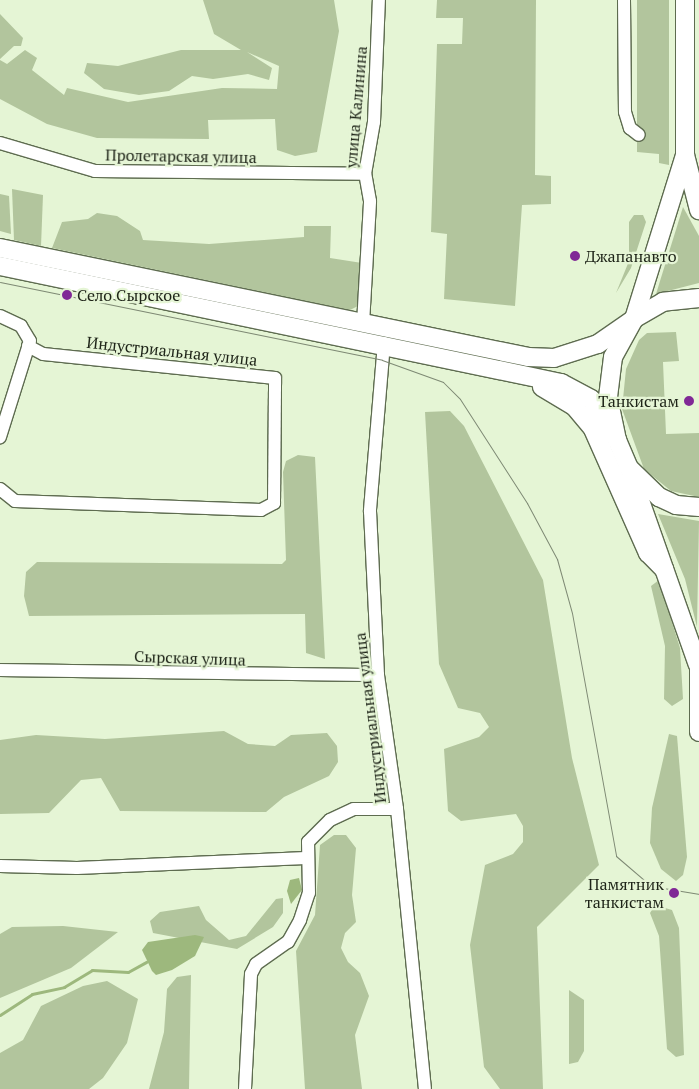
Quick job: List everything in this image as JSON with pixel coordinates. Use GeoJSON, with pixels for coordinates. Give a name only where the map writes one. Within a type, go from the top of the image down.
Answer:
{"type":"FeatureCollection","features":[{"type":"Feature","properties":{"kind":"main road"},"geometry":{"type":"LineString","coordinates":[[685,0],[685,155],[699,210]]}},
{"type":"Feature","properties":{"kind":"main road"},"geometry":{"type":"LineString","coordinates":[[617,440],[609,376],[621,340],[634,319],[685,155]]}},
{"type":"Feature","properties":{"kind":"main road"},"geometry":{"type":"LineString","coordinates":[[0,248],[363,316],[541,359],[584,350],[663,302],[699,298]]}},
{"type":"Feature","properties":{"kind":"main road"},"geometry":{"type":"LineString","coordinates":[[0,266],[384,343],[561,383],[582,392],[600,408],[617,440],[629,468],[699,664],[699,732]]}},
{"type":"Feature","properties":{"kind":"main road"},"geometry":{"type":"LineString","coordinates":[[480,366],[488,374],[560,394],[579,411],[593,428],[648,553],[664,569]]}},
{"type":"Feature","properties":{"kind":"main road"},"geometry":{"type":"LineString","coordinates":[[629,468],[659,497],[676,505],[699,507]]}},
{"type":"Feature","properties":{"kind":"street","name":"улица Калинина"},"geometry":{"type":"LineString","coordinates":[[363,316],[370,201],[365,174],[374,122],[379,0]]}},
{"type":"Feature","properties":{"kind":"street"},"geometry":{"type":"LineString","coordinates":[[624,0],[624,112],[630,128],[639,135]]}},
{"type":"Feature","properties":{"kind":"street","name":"Пролетарская улица"},"geometry":{"type":"LineString","coordinates":[[0,143],[95,171],[365,174]]}},
{"type":"Feature","properties":{"kind":"street"},"geometry":{"type":"LineString","coordinates":[[0,316],[21,326],[28,346],[0,437]]}},
{"type":"Feature","properties":{"kind":"street","name":"Индустриальная улица"},"geometry":{"type":"LineString","coordinates":[[384,343],[370,510],[378,675],[397,809],[425,1089]]}},
{"type":"Feature","properties":{"kind":"street","name":"Индустриальная улица"},"geometry":{"type":"LineString","coordinates":[[0,489],[14,501],[261,510],[274,503],[275,378],[43,354],[28,346]]}},
{"type":"Feature","properties":{"kind":"street","name":"Сырская улица"},"geometry":{"type":"LineString","coordinates":[[0,670],[378,675]]}},
{"type":"Feature","properties":{"kind":"street"},"geometry":{"type":"LineString","coordinates":[[245,1089],[251,974],[256,964],[288,942],[300,920],[309,893],[306,858],[312,834],[330,820],[354,809],[397,809]]}},
{"type":"Feature","properties":{"kind":"street"},"geometry":{"type":"LineString","coordinates":[[0,866],[77,868],[306,858]]}},
{"type":"Feature","properties":{"kind":"shaded area"},"geometry":{"type":"Polygon","coordinates":[[[203,0],[334,0],[339,31],[317,152],[295,156],[277,150],[275,119],[208,120],[209,139],[97,138],[47,124],[0,99],[0,60],[7,64],[25,50],[37,58],[32,70],[64,95],[67,88],[128,102],[222,88],[277,89],[279,66],[247,52],[272,68],[269,80],[248,74],[213,79],[192,76],[169,91],[139,95],[104,89],[84,73],[87,63],[118,66],[181,50],[241,50],[214,34],[203,0]]]}},
{"type":"Feature","properties":{"kind":"shaded area"},"geometry":{"type":"Polygon","coordinates":[[[437,0],[536,0],[535,175],[551,176],[551,204],[522,205],[515,306],[444,299],[447,234],[431,232],[437,44],[462,44],[463,18],[436,18],[437,0]]]}},
{"type":"Feature","properties":{"kind":"shaded area"},"geometry":{"type":"Polygon","coordinates":[[[637,0],[669,0],[669,165],[659,163],[659,154],[637,152],[637,0]]]}},
{"type":"Feature","properties":{"kind":"shaded area"},"geometry":{"type":"Polygon","coordinates":[[[0,14],[23,38],[21,46],[14,46],[0,59],[0,14]]]}},
{"type":"Feature","properties":{"kind":"shaded area"},"geometry":{"type":"Polygon","coordinates":[[[12,189],[43,195],[41,246],[14,240],[12,189]]]}},
{"type":"Feature","properties":{"kind":"shaded area"},"geometry":{"type":"Polygon","coordinates":[[[0,194],[9,196],[11,234],[0,231],[0,194]]]}},
{"type":"Feature","properties":{"kind":"shaded area"},"geometry":{"type":"Polygon","coordinates":[[[683,207],[699,236],[699,283],[656,294],[683,207]]]}},
{"type":"Feature","properties":{"kind":"shaded area"},"geometry":{"type":"Polygon","coordinates":[[[97,213],[117,216],[140,231],[143,240],[209,244],[304,237],[304,226],[331,226],[330,258],[362,263],[358,306],[350,310],[52,248],[62,222],[88,219],[97,213]]]}},
{"type":"Feature","properties":{"kind":"shaded area"},"geometry":{"type":"Polygon","coordinates":[[[634,215],[643,215],[646,222],[631,268],[616,293],[629,261],[629,222],[634,215]]]}},
{"type":"Feature","properties":{"kind":"shaded area"},"geometry":{"type":"Polygon","coordinates":[[[676,332],[679,361],[663,362],[666,434],[699,433],[699,497],[671,491],[644,469],[622,409],[626,369],[639,340],[647,333],[676,332]]]}},
{"type":"Feature","properties":{"kind":"shaded area"},"geometry":{"type":"Polygon","coordinates":[[[450,411],[464,426],[543,580],[572,758],[599,865],[537,927],[543,1089],[500,1089],[484,1067],[470,945],[485,865],[513,854],[523,842],[523,826],[516,814],[461,821],[448,811],[444,749],[479,737],[489,727],[480,713],[458,708],[439,664],[425,412],[450,411]]]}},
{"type":"Feature","properties":{"kind":"shaded area"},"geometry":{"type":"Polygon","coordinates":[[[298,455],[315,457],[325,659],[306,653],[305,614],[29,616],[24,596],[26,572],[37,562],[282,564],[286,560],[283,472],[286,461],[298,455]]]}},
{"type":"Feature","properties":{"kind":"shaded area"},"geometry":{"type":"Polygon","coordinates":[[[658,514],[699,521],[697,627],[685,579],[658,514]]]}},
{"type":"Feature","properties":{"kind":"shaded area"},"geometry":{"type":"Polygon","coordinates":[[[659,580],[680,648],[683,699],[672,706],[664,699],[665,646],[651,586],[659,580]]]}},
{"type":"Feature","properties":{"kind":"shaded area"},"geometry":{"type":"Polygon","coordinates":[[[224,731],[248,744],[275,746],[291,735],[327,733],[337,746],[338,762],[329,776],[284,797],[266,812],[120,811],[101,778],[81,780],[49,813],[0,814],[0,740],[36,735],[105,739],[224,731]]]}},
{"type":"Feature","properties":{"kind":"shaded area"},"geometry":{"type":"Polygon","coordinates":[[[669,734],[677,736],[687,857],[683,875],[676,881],[661,869],[650,843],[652,808],[669,734]]]}},
{"type":"Feature","properties":{"kind":"shaded area"},"geometry":{"type":"Polygon","coordinates":[[[334,835],[346,835],[356,848],[352,895],[356,922],[345,933],[341,948],[348,962],[360,973],[369,996],[355,1035],[362,1089],[305,1089],[296,951],[315,915],[320,845],[334,835]]]}},
{"type":"Feature","properties":{"kind":"shaded area"},"geometry":{"type":"Polygon","coordinates":[[[299,878],[302,890],[291,904],[287,891],[290,880],[299,878]]]}},
{"type":"Feature","properties":{"kind":"shaded area"},"geometry":{"type":"Polygon","coordinates":[[[283,898],[283,913],[273,927],[237,949],[153,933],[150,921],[160,912],[199,906],[206,920],[229,940],[246,936],[276,899],[283,898]]]}},
{"type":"Feature","properties":{"kind":"shaded area"},"geometry":{"type":"Polygon","coordinates":[[[655,905],[672,910],[679,928],[684,1055],[676,1057],[667,1049],[659,936],[650,913],[655,905]]]}},
{"type":"Feature","properties":{"kind":"shaded area"},"geometry":{"type":"Polygon","coordinates":[[[63,926],[118,932],[71,968],[0,998],[0,934],[12,927],[63,926]]]}},
{"type":"Feature","properties":{"kind":"shaded area"},"geometry":{"type":"Polygon","coordinates":[[[195,935],[204,937],[195,956],[172,970],[156,975],[152,971],[142,950],[148,942],[195,935]]]}},
{"type":"Feature","properties":{"kind":"shaded area"},"geometry":{"type":"Polygon","coordinates":[[[191,975],[189,1089],[149,1089],[164,1032],[167,989],[177,977],[191,975]]]}},
{"type":"Feature","properties":{"kind":"shaded area"},"geometry":{"type":"Polygon","coordinates":[[[107,981],[138,999],[127,1043],[103,1078],[89,1089],[0,1089],[0,1053],[23,1040],[41,1006],[83,986],[107,981]]]}},
{"type":"Feature","properties":{"kind":"shaded area"},"geometry":{"type":"Polygon","coordinates":[[[569,990],[584,1000],[584,1051],[578,1062],[569,1064],[569,990]]]}},
{"type":"Feature","properties":{"kind":"waterway"},"geometry":{"type":"LineString","coordinates":[[0,1015],[32,994],[64,987],[92,970],[128,972],[146,962]]}},
{"type":"Feature","properties":{"kind":"tram line"},"geometry":{"type":"LineString","coordinates":[[0,282],[382,360],[443,382],[460,399],[527,503],[557,559],[572,613],[616,856],[651,886],[699,894]]}},
{"type":"Feature","properties":{"kind":"place","name":"Джапанавто"},"geometry":{"type":"Point","coordinates":[575,256]}},
{"type":"Feature","properties":{"kind":"place","name":"Село Сырское"},"geometry":{"type":"Point","coordinates":[67,295]}},
{"type":"Feature","properties":{"kind":"place","name":"Танкистам"},"geometry":{"type":"Point","coordinates":[689,401]}},
{"type":"Feature","properties":{"kind":"place","name":"Памятник танкистам"},"geometry":{"type":"Point","coordinates":[674,893]}}]}
